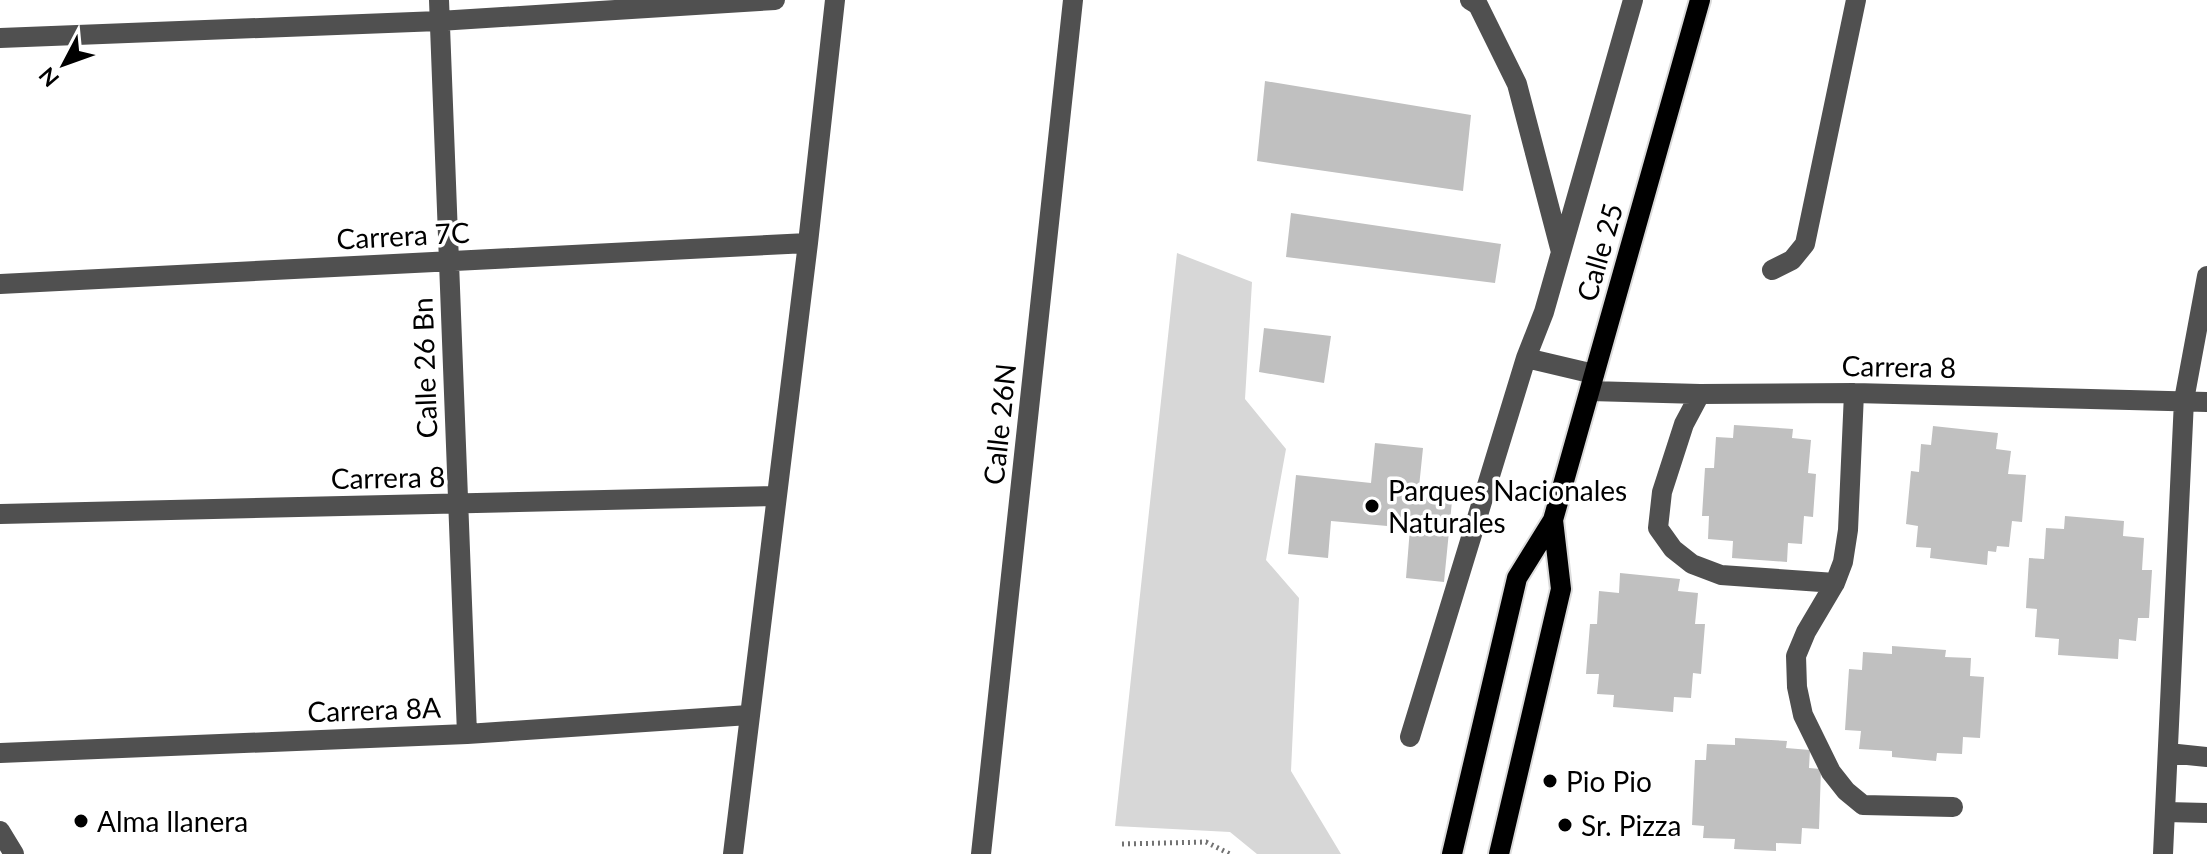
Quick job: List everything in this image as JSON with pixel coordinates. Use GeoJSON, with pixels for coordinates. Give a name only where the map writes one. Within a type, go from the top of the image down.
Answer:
{"type":"FeatureCollection","features":[{"type":"Feature","properties":{"kind":"main road","name":"Calle 25"},"geometry":{"type":"LineString","coordinates":[[1452,854],[1517,578],[1553,520],[1700,0]]}},
{"type":"Feature","properties":{"kind":"main road","name":"Calle 25"},"geometry":{"type":"LineString","coordinates":[[1499,854],[1561,589],[1553,520]]}},
{"type":"Feature","properties":{"kind":"street"},"geometry":{"type":"LineString","coordinates":[[0,38],[439,10],[775,0]]}},
{"type":"Feature","properties":{"kind":"street"},"geometry":{"type":"LineString","coordinates":[[733,854],[835,0]]}},
{"type":"Feature","properties":{"kind":"street","name":"Calle 26N"},"geometry":{"type":"LineString","coordinates":[[981,854],[1073,0]]}},
{"type":"Feature","properties":{"kind":"street"},"geometry":{"type":"LineString","coordinates":[[1470,0],[1478,5],[1517,84],[1561,252]]}},
{"type":"Feature","properties":{"kind":"street"},"geometry":{"type":"LineString","coordinates":[[1410,737],[1526,358],[1544,312],[1633,0]]}},
{"type":"Feature","properties":{"kind":"street"},"geometry":{"type":"LineString","coordinates":[[1772,270],[1792,260],[1805,244],[1856,0]]}},
{"type":"Feature","properties":{"kind":"street","name":"Calle 26 Bn"},"geometry":{"type":"LineString","coordinates":[[439,10],[467,734]]}},
{"type":"Feature","properties":{"kind":"street","name":"Carrera 7C"},"geometry":{"type":"LineString","coordinates":[[0,284],[808,243]]}},
{"type":"Feature","properties":{"kind":"street"},"geometry":{"type":"LineString","coordinates":[[2163,854],[2184,400],[2207,276]]}},
{"type":"Feature","properties":{"kind":"street","name":"Carrera 8"},"geometry":{"type":"LineString","coordinates":[[1526,358],[1592,382],[1700,394],[1854,393],[2207,402]]}},
{"type":"Feature","properties":{"kind":"street"},"geometry":{"type":"LineString","coordinates":[[1854,393],[1848,530],[1843,562],[1796,656],[1797,687],[1803,715],[1831,772],[1846,791],[1863,805],[1953,807]]}},
{"type":"Feature","properties":{"kind":"street"},"geometry":{"type":"LineString","coordinates":[[1700,394],[1684,424],[1662,492],[1658,528],[1673,549],[1692,564],[1721,575],[1835,583]]}},
{"type":"Feature","properties":{"kind":"street","name":"Carrera 8"},"geometry":{"type":"LineString","coordinates":[[0,514],[777,496]]}},
{"type":"Feature","properties":{"kind":"street","name":"Carrera 8A"},"geometry":{"type":"LineString","coordinates":[[0,753],[467,734],[749,715]]}},
{"type":"Feature","properties":{"kind":"street"},"geometry":{"type":"LineString","coordinates":[[2168,753],[2207,757]]}},
{"type":"Feature","properties":{"kind":"street"},"geometry":{"type":"LineString","coordinates":[[2166,812],[2207,813]]}},
{"type":"Feature","properties":{"kind":"street"},"geometry":{"type":"LineString","coordinates":[[0,831],[14,854]]}},
{"type":"Feature","properties":{"kind":"path"},"geometry":{"type":"LineString","coordinates":[[1122,844],[1206,842],[1230,854]]}},
{"type":"Feature","properties":{"kind":"shaded area"},"geometry":{"type":"Polygon","coordinates":[[[1177,253],[1252,282],[1245,399],[1286,449],[1266,560],[1299,598],[1291,771],[1341,854],[1257,854],[1230,832],[1115,826],[1177,253]]]}},
{"type":"Feature","properties":{"kind":"building"},"geometry":{"type":"Polygon","coordinates":[[[1265,81],[1471,115],[1463,191],[1257,161],[1265,81]]]}},
{"type":"Feature","properties":{"kind":"building"},"geometry":{"type":"Polygon","coordinates":[[[1291,213],[1501,244],[1495,283],[1286,257],[1291,213]]]}},
{"type":"Feature","properties":{"kind":"building"},"geometry":{"type":"Polygon","coordinates":[[[1264,328],[1331,336],[1324,383],[1259,372],[1264,328]]]}},
{"type":"Feature","properties":{"kind":"building"},"geometry":{"type":"Polygon","coordinates":[[[1734,425],[1793,429],[1792,438],[1811,440],[1808,473],[1816,474],[1813,517],[1804,516],[1802,544],[1788,543],[1787,562],[1732,558],[1733,541],[1708,539],[1709,516],[1702,516],[1705,468],[1714,468],[1716,437],[1733,438],[1734,425]]]}},
{"type":"Feature","properties":{"kind":"building"},"geometry":{"type":"Polygon","coordinates":[[[1933,426],[1998,433],[1996,449],[2011,451],[2008,474],[2026,475],[2022,522],[2012,521],[2009,547],[1997,546],[1996,552],[1988,551],[1987,565],[1930,558],[1931,548],[1916,547],[1918,526],[1906,524],[1911,471],[1919,472],[1921,444],[1931,445],[1933,426]]]}},
{"type":"Feature","properties":{"kind":"building","name":"Parques Nacionales Naturales"},"geometry":{"type":"Polygon","coordinates":[[[1375,443],[1423,448],[1419,487],[1453,491],[1444,582],[1406,578],[1410,528],[1331,521],[1328,558],[1288,554],[1296,475],[1371,483],[1375,443]]]}},
{"type":"Feature","properties":{"kind":"building"},"geometry":{"type":"Polygon","coordinates":[[[2065,516],[2124,521],[2123,536],[2144,538],[2142,570],[2152,570],[2149,618],[2138,618],[2136,641],[2119,639],[2118,659],[2058,655],[2059,639],[2035,637],[2037,609],[2026,608],[2029,558],[2044,559],[2046,528],[2064,529],[2065,516]]]}},
{"type":"Feature","properties":{"kind":"building"},"geometry":{"type":"Polygon","coordinates":[[[1620,573],[1680,579],[1678,591],[1698,593],[1695,624],[1705,624],[1701,674],[1693,673],[1691,698],[1674,697],[1673,712],[1613,707],[1614,695],[1597,694],[1599,674],[1586,674],[1590,624],[1597,624],[1599,591],[1619,593],[1620,573]]]}},
{"type":"Feature","properties":{"kind":"building"},"geometry":{"type":"Polygon","coordinates":[[[1892,646],[1946,650],[1945,657],[1971,658],[1970,676],[1984,677],[1980,738],[1963,737],[1962,754],[1937,753],[1936,761],[1892,757],[1892,751],[1859,749],[1861,731],[1845,730],[1849,669],[1862,670],[1863,652],[1892,654],[1892,646]]]}},
{"type":"Feature","properties":{"kind":"building"},"geometry":{"type":"Polygon","coordinates":[[[1735,738],[1787,741],[1786,748],[1810,750],[1809,768],[1821,769],[1819,829],[1802,828],[1801,844],[1776,843],[1776,851],[1734,849],[1735,839],[1703,838],[1704,826],[1692,825],[1695,760],[1706,760],[1707,744],[1735,745],[1735,738]]]}},
{"type":"Feature","properties":{"kind":"place","name":"Parques Nacionales Naturales"},"geometry":{"type":"Point","coordinates":[1372,506]}},
{"type":"Feature","properties":{"kind":"place","name":"Pio Pio"},"geometry":{"type":"Point","coordinates":[1550,781]}},
{"type":"Feature","properties":{"kind":"place","name":"Alma llanera"},"geometry":{"type":"Point","coordinates":[81,821]}},
{"type":"Feature","properties":{"kind":"place","name":"Sr. Pizza"},"geometry":{"type":"Point","coordinates":[1565,825]}}]}
